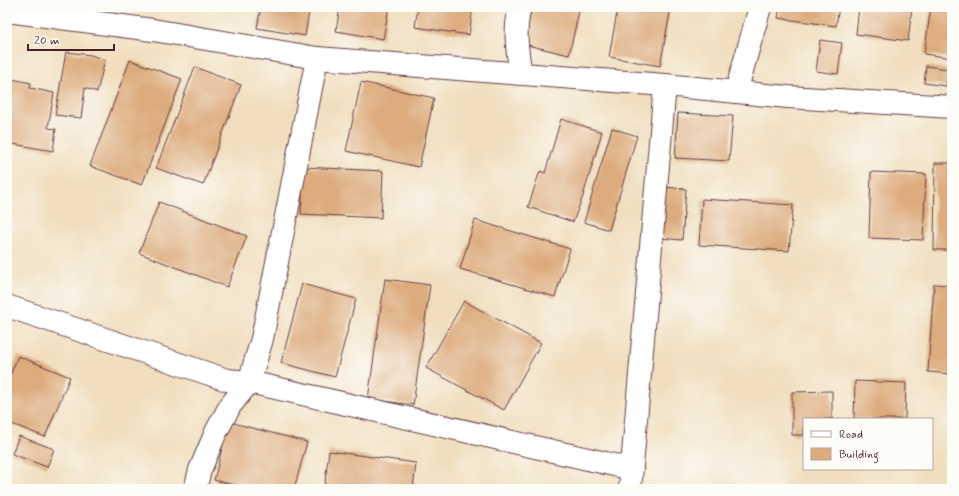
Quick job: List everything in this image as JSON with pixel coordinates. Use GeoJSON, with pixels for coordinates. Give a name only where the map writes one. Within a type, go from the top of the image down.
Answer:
{"type":"FeatureCollection","features":[{"type":"Feature","properties":{"kind":"street"},"geometry":{"type":"LineString","coordinates":[[520,7],[516,21],[516,49],[521,74]]}},
{"type":"Feature","properties":{"kind":"street"},"geometry":{"type":"LineString","coordinates":[[736,92],[760,7]]}},
{"type":"Feature","properties":{"kind":"street"},"geometry":{"type":"LineString","coordinates":[[7,11],[152,30],[317,58],[665,85],[788,97],[952,107]]}},
{"type":"Feature","properties":{"kind":"street"},"geometry":{"type":"LineString","coordinates":[[195,489],[200,470],[216,432],[230,406],[249,382],[265,325],[317,58]]}},
{"type":"Feature","properties":{"kind":"street"},"geometry":{"type":"LineString","coordinates":[[7,306],[227,380],[249,382],[631,479],[665,85]]}},
{"type":"Feature","properties":{"kind":"building"},"geometry":{"type":"Polygon","coordinates":[[[261,7],[281,7],[309,12],[305,36],[257,28],[261,7]]]}},
{"type":"Feature","properties":{"kind":"building"},"geometry":{"type":"Polygon","coordinates":[[[340,7],[389,7],[383,39],[336,31],[340,7]]]}},
{"type":"Feature","properties":{"kind":"building"},"geometry":{"type":"Polygon","coordinates":[[[418,7],[473,7],[469,35],[415,27],[418,7]]]}},
{"type":"Feature","properties":{"kind":"building"},"geometry":{"type":"Polygon","coordinates":[[[532,7],[580,7],[569,55],[523,44],[532,7]]]}},
{"type":"Feature","properties":{"kind":"building"},"geometry":{"type":"Polygon","coordinates":[[[618,7],[671,7],[660,66],[609,57],[618,7]]]}},
{"type":"Feature","properties":{"kind":"building"},"geometry":{"type":"Polygon","coordinates":[[[780,7],[839,7],[836,26],[778,18],[780,7]]]}},
{"type":"Feature","properties":{"kind":"building"},"geometry":{"type":"Polygon","coordinates":[[[859,7],[912,7],[908,41],[856,34],[859,7]]]}},
{"type":"Feature","properties":{"kind":"building"},"geometry":{"type":"Polygon","coordinates":[[[931,7],[952,7],[952,58],[924,54],[931,7]]]}},
{"type":"Feature","properties":{"kind":"building"},"geometry":{"type":"Polygon","coordinates":[[[820,40],[842,43],[838,74],[816,71],[820,40]]]}},
{"type":"Feature","properties":{"kind":"building"},"geometry":{"type":"Polygon","coordinates":[[[66,52],[91,55],[105,60],[97,92],[85,88],[81,118],[55,115],[66,52]]]}},
{"type":"Feature","properties":{"kind":"building"},"geometry":{"type":"Polygon","coordinates":[[[130,60],[182,79],[142,185],[90,166],[130,60]]]}},
{"type":"Feature","properties":{"kind":"building"},"geometry":{"type":"Polygon","coordinates":[[[926,66],[948,69],[946,86],[924,83],[926,66]]]}},
{"type":"Feature","properties":{"kind":"building"},"geometry":{"type":"Polygon","coordinates":[[[195,67],[241,85],[203,185],[156,168],[195,67]]]}},
{"type":"Feature","properties":{"kind":"building"},"geometry":{"type":"Polygon","coordinates":[[[12,79],[31,83],[30,88],[54,93],[48,128],[56,129],[53,151],[7,143],[7,90],[9,91],[12,79]]]}},
{"type":"Feature","properties":{"kind":"building"},"geometry":{"type":"Polygon","coordinates":[[[361,82],[434,98],[419,167],[346,151],[361,82]]]}},
{"type":"Feature","properties":{"kind":"building"},"geometry":{"type":"Polygon","coordinates":[[[678,113],[733,116],[729,161],[675,158],[678,113]]]}},
{"type":"Feature","properties":{"kind":"building"},"geometry":{"type":"Polygon","coordinates":[[[561,119],[602,132],[583,196],[573,222],[528,207],[540,171],[545,173],[561,119]]]}},
{"type":"Feature","properties":{"kind":"building"},"geometry":{"type":"Polygon","coordinates":[[[612,128],[637,136],[609,230],[584,222],[612,128]]]}},
{"type":"Feature","properties":{"kind":"building"},"geometry":{"type":"Polygon","coordinates":[[[935,163],[952,163],[952,250],[934,250],[935,163]]]}},
{"type":"Feature","properties":{"kind":"building"},"geometry":{"type":"Polygon","coordinates":[[[304,167],[383,171],[381,218],[301,214],[304,167]]]}},
{"type":"Feature","properties":{"kind":"building"},"geometry":{"type":"Polygon","coordinates":[[[871,172],[926,174],[923,240],[869,238],[871,172]]]}},
{"type":"Feature","properties":{"kind":"building"},"geometry":{"type":"Polygon","coordinates":[[[664,187],[686,189],[682,240],[660,238],[664,187]]]}},
{"type":"Feature","properties":{"kind":"building"},"geometry":{"type":"Polygon","coordinates":[[[702,199],[793,205],[789,251],[699,245],[702,199]]]}},
{"type":"Feature","properties":{"kind":"building"},"geometry":{"type":"Polygon","coordinates":[[[159,202],[247,236],[227,287],[139,253],[159,202]]]}},
{"type":"Feature","properties":{"kind":"building"},"geometry":{"type":"Polygon","coordinates":[[[475,220],[570,249],[555,297],[460,269],[475,220]]]}},
{"type":"Feature","properties":{"kind":"building"},"geometry":{"type":"Polygon","coordinates":[[[385,279],[430,285],[413,405],[368,399],[385,279]]]}},
{"type":"Feature","properties":{"kind":"building"},"geometry":{"type":"Polygon","coordinates":[[[302,284],[356,299],[335,377],[281,363],[302,284]]]}},
{"type":"Feature","properties":{"kind":"building"},"geometry":{"type":"Polygon","coordinates":[[[934,284],[952,285],[952,374],[928,372],[934,284]]]}},
{"type":"Feature","properties":{"kind":"building"},"geometry":{"type":"Polygon","coordinates":[[[464,301],[541,343],[504,410],[426,368],[464,301]]]}},
{"type":"Feature","properties":{"kind":"building"},"geometry":{"type":"Polygon","coordinates":[[[18,356],[70,377],[45,437],[7,422],[7,383],[18,356]]]}},
{"type":"Feature","properties":{"kind":"building"},"geometry":{"type":"Polygon","coordinates":[[[855,381],[906,383],[905,418],[854,418],[855,381]]]}},
{"type":"Feature","properties":{"kind":"building"},"geometry":{"type":"Polygon","coordinates":[[[832,391],[832,418],[803,418],[803,435],[792,435],[792,392],[832,391]]]}},
{"type":"Feature","properties":{"kind":"building"},"geometry":{"type":"Polygon","coordinates":[[[229,422],[307,442],[294,489],[250,489],[214,480],[229,422]]]}},
{"type":"Feature","properties":{"kind":"building"},"geometry":{"type":"Polygon","coordinates":[[[19,436],[54,449],[47,467],[12,454],[19,436]]]}},
{"type":"Feature","properties":{"kind":"building"},"geometry":{"type":"Polygon","coordinates":[[[329,451],[416,463],[413,489],[324,489],[329,451]]]}}]}
